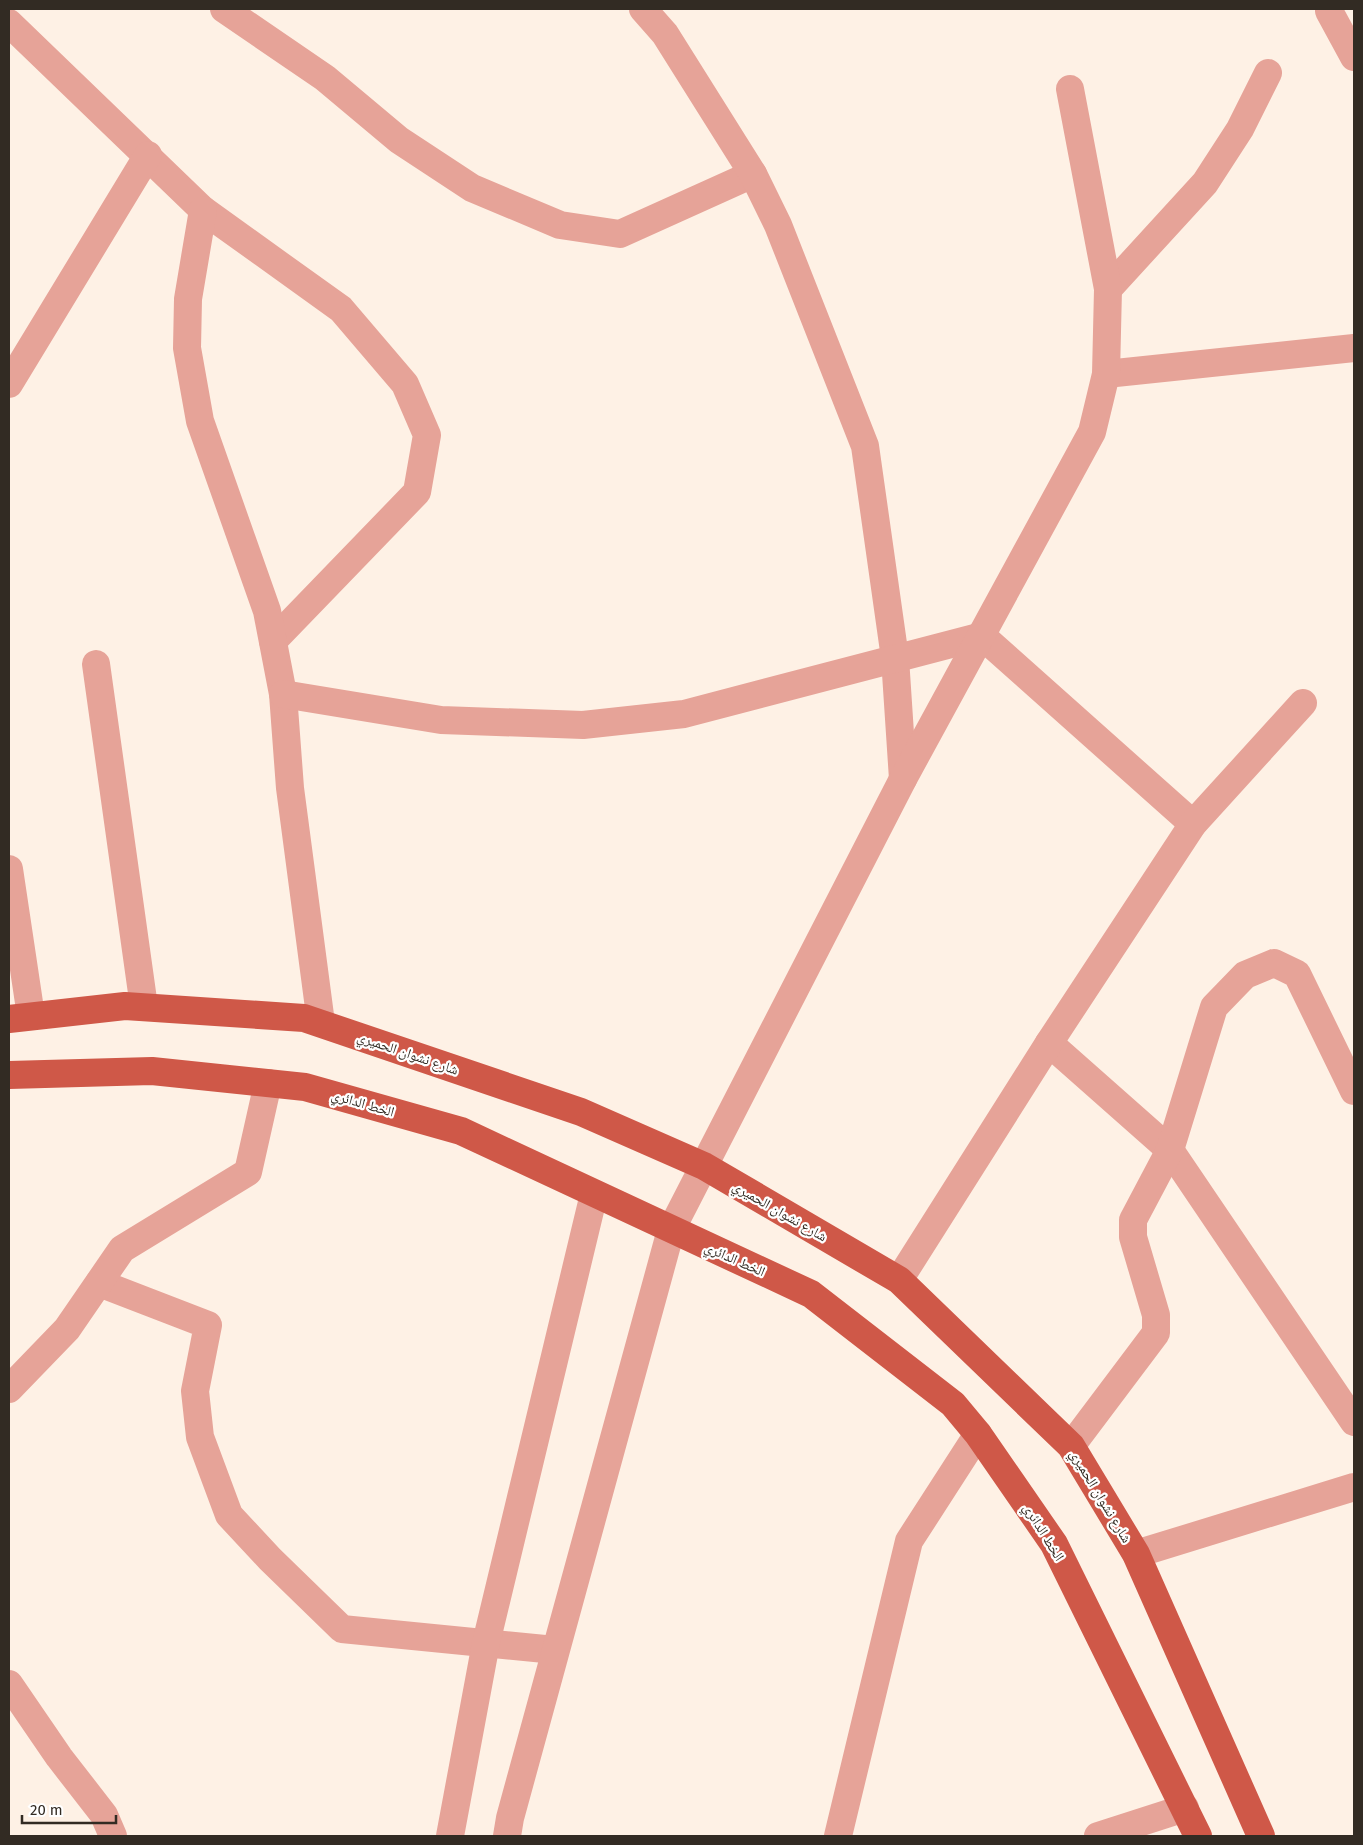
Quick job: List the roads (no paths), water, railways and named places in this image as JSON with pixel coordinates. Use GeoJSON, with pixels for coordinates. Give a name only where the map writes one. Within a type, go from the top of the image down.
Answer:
{"type":"FeatureCollection","features":[{"type":"Feature","properties":{"kind":"main road","name":"شارع نشوان الحميري"},"geometry":{"type":"LineString","coordinates":[[20,1018],[125,1006],[304,1018],[321,1023],[581,1112],[704,1166],[899,1280],[1071,1446],[1136,1554],[1262,1836]]}},
{"type":"Feature","properties":{"kind":"main road","name":"الخط الدائري"},"geometry":{"type":"LineString","coordinates":[[9,1075],[152,1071],[305,1087],[461,1131],[811,1294],[954,1404],[978,1434],[1054,1544],[1198,1836]]}},
{"type":"Feature","properties":{"kind":"street"},"geometry":{"type":"LineString","coordinates":[[224,9],[325,78],[399,140],[472,188],[560,225],[620,234],[753,174]]}},
{"type":"Feature","properties":{"kind":"street"},"geometry":{"type":"LineString","coordinates":[[643,9],[665,34],[753,174],[778,225],[865,446],[895,658],[903,779]]}},
{"type":"Feature","properties":{"kind":"street"},"geometry":{"type":"LineString","coordinates":[[1329,11],[1354,57]]}},
{"type":"Feature","properties":{"kind":"street"},"geometry":{"type":"LineString","coordinates":[[9,23],[203,210],[341,308],[404,384],[427,435],[417,492],[273,641]]}},
{"type":"Feature","properties":{"kind":"street"},"geometry":{"type":"LineString","coordinates":[[1108,289],[1205,183],[1240,129],[1268,73]]}},
{"type":"Feature","properties":{"kind":"street"},"geometry":{"type":"LineString","coordinates":[[507,1836],[510,1818],[671,1230],[903,779],[1092,432],[1106,374],[1108,289],[1070,90]]}},
{"type":"Feature","properties":{"kind":"street"},"geometry":{"type":"LineString","coordinates":[[9,384],[148,155]]}},
{"type":"Feature","properties":{"kind":"street"},"geometry":{"type":"LineString","coordinates":[[203,210],[188,299],[187,348],[200,421],[267,611],[273,641],[282,694],[290,788],[321,1023]]}},
{"type":"Feature","properties":{"kind":"street"},"geometry":{"type":"LineString","coordinates":[[1106,374],[1354,348]]}},
{"type":"Feature","properties":{"kind":"street"},"geometry":{"type":"LineString","coordinates":[[282,694],[441,720],[583,725],[684,714],[982,636]]}},
{"type":"Feature","properties":{"kind":"street"},"geometry":{"type":"LineString","coordinates":[[982,636],[1193,824]]}},
{"type":"Feature","properties":{"kind":"street"},"geometry":{"type":"LineString","coordinates":[[96,664],[144,1007]]}},
{"type":"Feature","properties":{"kind":"street"},"geometry":{"type":"LineString","coordinates":[[899,1280],[1049,1043],[1193,824],[1304,703]]}},
{"type":"Feature","properties":{"kind":"street"},"geometry":{"type":"LineString","coordinates":[[9,869],[20,1018]]}},
{"type":"Feature","properties":{"kind":"street"},"geometry":{"type":"LineString","coordinates":[[1071,1446],[1156,1333],[1156,1315],[1133,1237],[1133,1220],[1170,1150],[1214,1007],[1245,975],[1274,963],[1297,974],[1354,1091]]}},
{"type":"Feature","properties":{"kind":"street"},"geometry":{"type":"LineString","coordinates":[[1049,1043],[1170,1150],[1354,1422]]}},
{"type":"Feature","properties":{"kind":"street"},"geometry":{"type":"LineString","coordinates":[[9,1389],[67,1329],[122,1249],[248,1172],[268,1084]]}},
{"type":"Feature","properties":{"kind":"street"},"geometry":{"type":"LineString","coordinates":[[450,1836],[486,1643],[594,1194]]}},
{"type":"Feature","properties":{"kind":"street"},"geometry":{"type":"LineString","coordinates":[[99,1283],[208,1325],[195,1391],[198,1419],[200,1437],[229,1515],[342,1629],[556,1650]]}},
{"type":"Feature","properties":{"kind":"street"},"geometry":{"type":"LineString","coordinates":[[838,1836],[909,1541],[978,1434]]}},
{"type":"Feature","properties":{"kind":"street"},"geometry":{"type":"LineString","coordinates":[[1136,1554],[1354,1487]]}},
{"type":"Feature","properties":{"kind":"street"},"geometry":{"type":"LineString","coordinates":[[9,1684],[59,1758],[104,1815],[113,1836]]}},
{"type":"Feature","properties":{"kind":"street"},"geometry":{"type":"LineString","coordinates":[[1098,1836],[1185,1808]]}}]}
